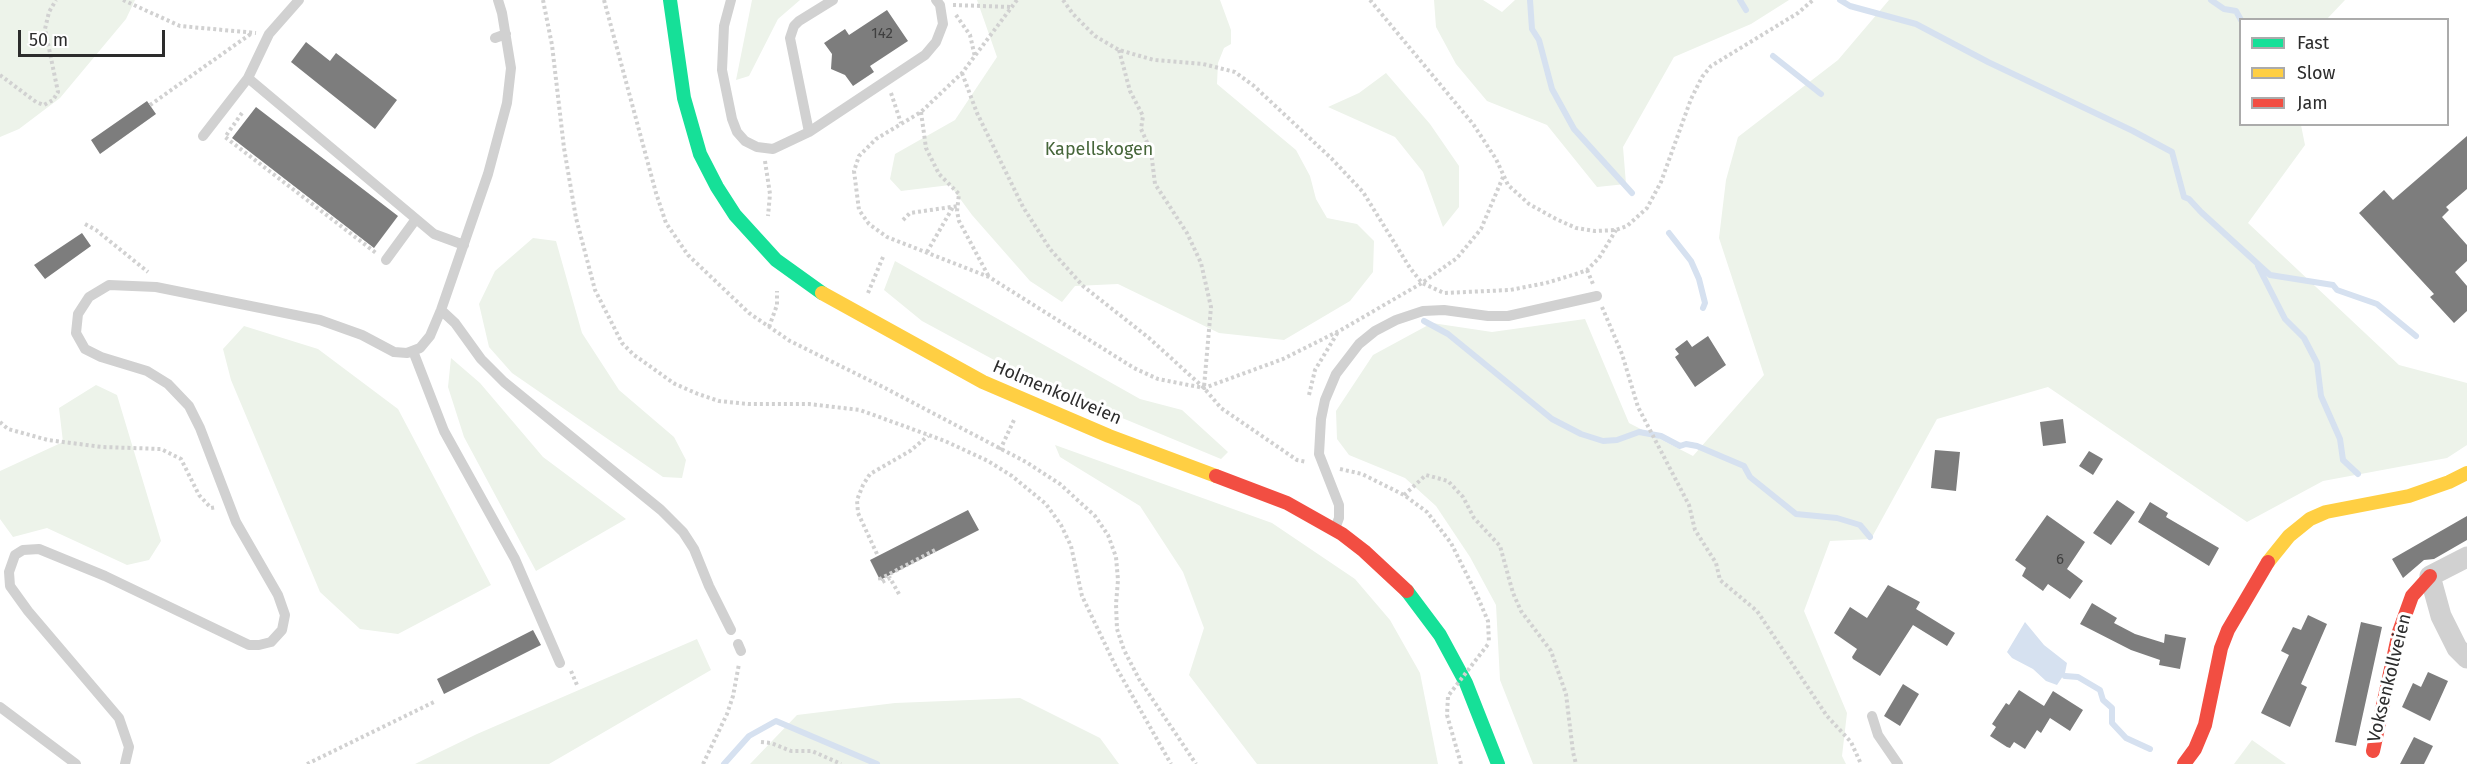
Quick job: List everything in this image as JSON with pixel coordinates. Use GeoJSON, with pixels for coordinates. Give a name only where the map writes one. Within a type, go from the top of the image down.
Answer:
{"type":"FeatureCollection","features":[{"type":"Feature","properties":{"kind":"main road","name":"Holmenkollveien"},"geometry":{"type":"LineString","coordinates":[[670,0],[680,75],[689,120],[700,154],[726,201],[762,245],[809,285],[933,356],[1023,400],[1109,436],[1287,503],[1334,529],[1389,573],[1407,591],[1440,635],[1466,683],[1498,764]]}},
{"type":"Feature","properties":{"kind":"main road"},"geometry":{"type":"LineString","coordinates":[[2184,764],[2195,749],[2205,725],[2221,648],[2228,630],[2264,567],[2289,536],[2310,519],[2326,512],[2409,495],[2449,482],[2467,473]]}},
{"type":"Feature","properties":{"kind":"main road","name":"Voksenkollveien"},"geometry":{"type":"LineString","coordinates":[[2373,752],[2399,632],[2412,596],[2430,576]]}},
{"type":"Feature","properties":{"kind":"street","name":"Voksenkollveien"},"geometry":{"type":"LineString","coordinates":[[2467,557],[2430,576],[2441,616],[2457,648],[2467,658]]}},
{"type":"Feature","properties":{"kind":"lane"},"geometry":{"type":"LineString","coordinates":[[203,136],[248,78],[268,34],[299,0]]}},
{"type":"Feature","properties":{"kind":"lane"},"geometry":{"type":"LineString","coordinates":[[124,764],[129,747],[119,718],[15,593],[8,578],[13,558],[23,550],[39,549],[105,576],[249,645],[269,643],[282,630],[285,619],[284,609],[245,540],[196,418],[176,392],[147,371],[89,352],[78,338],[75,327],[78,314],[89,297],[97,290],[114,284],[166,288],[320,320],[362,335],[394,352],[413,351],[420,348],[430,336],[441,310],[500,134],[507,103],[511,68],[498,0]]}},
{"type":"Feature","properties":{"kind":"lane"},"geometry":{"type":"LineString","coordinates":[[731,0],[724,26],[722,70],[726,98],[732,119],[741,137],[750,144],[765,148],[779,147],[809,132],[925,55],[936,42],[943,24],[942,12],[936,0]]}},
{"type":"Feature","properties":{"kind":"lane"},"geometry":{"type":"LineString","coordinates":[[809,132],[790,38],[794,26],[799,21],[833,0]]}},
{"type":"Feature","properties":{"kind":"lane"},"geometry":{"type":"LineString","coordinates":[[495,38],[506,34]]}},
{"type":"Feature","properties":{"kind":"lane"},"geometry":{"type":"LineString","coordinates":[[248,78],[434,234],[464,245]]}},
{"type":"Feature","properties":{"kind":"lane"},"geometry":{"type":"LineString","coordinates":[[386,260],[416,219]]}},
{"type":"Feature","properties":{"kind":"lane"},"geometry":{"type":"LineString","coordinates":[[1334,529],[1339,518],[1339,505],[1319,454],[1320,430],[1329,389],[1342,363],[1375,331],[1396,320],[1423,311],[1444,310],[1488,316],[1508,316],[1597,296]]}},
{"type":"Feature","properties":{"kind":"lane"},"geometry":{"type":"LineString","coordinates":[[441,310],[455,323],[481,359],[504,382],[661,510],[683,532],[694,549],[709,586],[732,630]]}},
{"type":"Feature","properties":{"kind":"lane"},"geometry":{"type":"LineString","coordinates":[[413,351],[444,431],[515,559],[560,663]]}},
{"type":"Feature","properties":{"kind":"lane"},"geometry":{"type":"LineString","coordinates":[[0,707],[76,764]]}},
{"type":"Feature","properties":{"kind":"lane"},"geometry":{"type":"LineString","coordinates":[[1872,716],[1878,735],[1898,764]]}},
{"type":"Feature","properties":{"kind":"path"},"geometry":{"type":"LineString","coordinates":[[0,75],[36,102],[44,105],[53,100],[58,92],[45,29],[49,12],[56,0]]}},
{"type":"Feature","properties":{"kind":"path"},"geometry":{"type":"LineString","coordinates":[[123,0],[180,26],[268,34]]}},
{"type":"Feature","properties":{"kind":"path"},"geometry":{"type":"LineString","coordinates":[[543,0],[552,45],[564,148],[576,218],[595,290],[622,343],[634,355],[675,384],[698,394],[719,401],[748,404],[809,404],[860,410],[929,435],[987,461],[1012,476],[1046,504],[1061,525],[1071,546],[1082,596],[1116,667],[1171,764]]}},
{"type":"Feature","properties":{"kind":"path"},"geometry":{"type":"LineString","coordinates":[[604,0],[656,193],[666,223],[688,255],[749,314],[769,328],[806,351],[885,387],[1026,462],[1060,484],[1095,516],[1108,536],[1116,557],[1117,629],[1124,650],[1139,679],[1196,764]]}},
{"type":"Feature","properties":{"kind":"path"},"geometry":{"type":"LineString","coordinates":[[1017,0],[962,73],[921,112],[876,139],[859,156],[854,171],[855,195],[859,210],[869,224],[886,237],[989,277],[1134,368],[1158,379],[1204,388],[1283,359],[1339,332],[1422,283],[1457,258],[1481,229],[1503,177]]}},
{"type":"Feature","properties":{"kind":"path"},"geometry":{"type":"LineString","coordinates":[[1063,0],[1073,14],[1095,36],[1119,50],[1154,60],[1203,64],[1224,69],[1235,72],[1254,86],[1332,159],[1363,192],[1410,268],[1422,283],[1444,293],[1502,291],[1546,283],[1587,270],[1599,258],[1616,230]]}},
{"type":"Feature","properties":{"kind":"path"},"geometry":{"type":"LineString","coordinates":[[1370,0],[1473,124],[1496,159],[1508,185],[1529,204],[1556,219],[1576,228],[1595,231],[1616,230],[1627,226],[1637,219],[1655,196],[1691,99],[1702,77],[1711,66],[1798,13],[1813,0]]}},
{"type":"Feature","properties":{"kind":"path"},"geometry":{"type":"LineString","coordinates":[[975,57],[970,34],[948,5],[1012,7]]}},
{"type":"Feature","properties":{"kind":"path"},"geometry":{"type":"LineString","coordinates":[[150,105],[252,33]]}},
{"type":"Feature","properties":{"kind":"path"},"geometry":{"type":"LineString","coordinates":[[1119,50],[1130,91],[1143,116],[1141,129],[1150,151],[1155,184],[1187,233],[1201,262],[1211,307],[1204,388]]}},
{"type":"Feature","properties":{"kind":"path"},"geometry":{"type":"LineString","coordinates":[[962,73],[977,113],[1023,207],[1050,249],[1083,286],[1149,338],[1204,388],[1221,408],[1297,460],[1362,474],[1404,495],[1427,512],[1451,543],[1484,611],[1489,628],[1489,643],[1448,696],[1447,715],[1461,764]]}},
{"type":"Feature","properties":{"kind":"path"},"geometry":{"type":"LineString","coordinates":[[886,81],[902,123]]}},
{"type":"Feature","properties":{"kind":"path"},"geometry":{"type":"LineString","coordinates":[[260,88],[225,137],[386,260]]}},
{"type":"Feature","properties":{"kind":"path"},"geometry":{"type":"LineString","coordinates":[[921,112],[926,148],[939,174],[959,194],[956,207],[927,252]]}},
{"type":"Feature","properties":{"kind":"path"},"geometry":{"type":"LineString","coordinates":[[762,245],[767,228],[770,194],[765,148]]}},
{"type":"Feature","properties":{"kind":"path"},"geometry":{"type":"LineString","coordinates":[[956,207],[959,221],[989,277]]}},
{"type":"Feature","properties":{"kind":"path"},"geometry":{"type":"LineString","coordinates":[[903,220],[910,213],[956,207]]}},
{"type":"Feature","properties":{"kind":"path"},"geometry":{"type":"LineString","coordinates":[[85,224],[96,230],[166,288]]}},
{"type":"Feature","properties":{"kind":"path"},"geometry":{"type":"LineString","coordinates":[[855,313],[873,285],[883,257]]}},
{"type":"Feature","properties":{"kind":"path"},"geometry":{"type":"LineString","coordinates":[[1587,270],[1622,354],[1638,407],[1689,505],[1695,530],[1706,543],[1716,563],[1720,580],[1757,611],[1827,716],[1851,742],[1861,764]]}},
{"type":"Feature","properties":{"kind":"path"},"geometry":{"type":"LineString","coordinates":[[769,328],[777,305],[778,285]]}},
{"type":"Feature","properties":{"kind":"path"},"geometry":{"type":"LineString","coordinates":[[1000,450],[1023,400]]}},
{"type":"Feature","properties":{"kind":"path"},"geometry":{"type":"LineString","coordinates":[[0,422],[8,429],[48,440],[102,447],[161,449],[181,459],[199,495],[211,508],[229,503]]}},
{"type":"Feature","properties":{"kind":"path"},"geometry":{"type":"LineString","coordinates":[[877,554],[858,513],[857,500],[863,485],[870,474],[910,451],[929,435]]}},
{"type":"Feature","properties":{"kind":"path"},"geometry":{"type":"LineString","coordinates":[[1404,495],[1426,475],[1448,481],[1463,497],[1474,518],[1500,546],[1513,593],[1521,611],[1551,651],[1566,694],[1576,764]]}},
{"type":"Feature","properties":{"kind":"path"},"geometry":{"type":"LineString","coordinates":[[899,594],[890,578],[882,582],[880,579],[937,549]]}},
{"type":"Feature","properties":{"kind":"path"},"geometry":{"type":"LineString","coordinates":[[705,763],[717,731],[727,714],[737,678]]}},
{"type":"Feature","properties":{"kind":"path"},"geometry":{"type":"LineString","coordinates":[[307,764],[436,701]]}},
{"type":"Feature","properties":{"kind":"path"},"geometry":{"type":"LineString","coordinates":[[762,742],[771,742],[790,751],[812,751],[841,764]]}},
{"type":"Feature","properties":{"kind":"green space"},"geometry":{"type":"Polygon","coordinates":[[[0,0],[135,0],[126,19],[60,98],[19,129],[0,137],[0,0]]]}},
{"type":"Feature","properties":{"kind":"green space"},"geometry":{"type":"Polygon","coordinates":[[[752,0],[800,0],[778,19],[749,76],[736,80],[752,0]]]}},
{"type":"Feature","properties":{"kind":"green space","name":"Kapellskogen"},"geometry":{"type":"Polygon","coordinates":[[[977,0],[1220,0],[1231,30],[1231,44],[1224,48],[1218,63],[1217,84],[1296,150],[1310,176],[1316,199],[1327,218],[1357,224],[1374,241],[1373,272],[1350,301],[1284,340],[1219,333],[1118,284],[1075,286],[1062,302],[1030,281],[972,215],[950,185],[901,191],[890,179],[895,154],[955,120],[997,57],[977,0]]]}},
{"type":"Feature","properties":{"kind":"green space"},"geometry":{"type":"Polygon","coordinates":[[[1434,0],[1483,0],[1502,12],[1515,0],[1789,0],[1751,24],[1674,57],[1623,147],[1626,184],[1597,187],[1547,125],[1487,101],[1456,64],[1436,27],[1434,0]]]}},
{"type":"Feature","properties":{"kind":"green space"},"geometry":{"type":"Polygon","coordinates":[[[1889,0],[2345,0],[2328,18],[2239,18],[2239,126],[2301,126],[2305,145],[2248,223],[2399,365],[2467,383],[2467,445],[2447,458],[2323,481],[2247,522],[2048,387],[1937,419],[1871,539],[1830,541],[1804,611],[1847,713],[1842,756],[1846,764],[1533,764],[1500,680],[1496,605],[1470,557],[1436,506],[1405,478],[1349,455],[1337,439],[1336,411],[1373,355],[1432,323],[1492,332],[1585,319],[1629,423],[1693,456],[1764,375],[1719,238],[1726,180],[1738,137],[1838,60],[1889,0]]]}},
{"type":"Feature","properties":{"kind":"green space"},"geometry":{"type":"Polygon","coordinates":[[[1386,73],[1430,124],[1459,166],[1459,207],[1443,227],[1423,172],[1395,137],[1328,107],[1359,93],[1386,73]]]}},
{"type":"Feature","properties":{"kind":"green space"},"geometry":{"type":"Polygon","coordinates":[[[533,238],[556,241],[582,333],[619,390],[674,437],[686,460],[682,478],[663,477],[512,373],[489,347],[479,304],[495,271],[533,238]]]}},
{"type":"Feature","properties":{"kind":"green space"},"geometry":{"type":"Polygon","coordinates":[[[895,261],[1140,399],[1182,410],[1228,452],[1221,459],[1033,381],[922,321],[884,290],[895,261]]]}},
{"type":"Feature","properties":{"kind":"green space"},"geometry":{"type":"Polygon","coordinates":[[[244,326],[318,349],[398,409],[491,585],[398,634],[360,629],[320,592],[231,380],[223,349],[244,326]]]}},
{"type":"Feature","properties":{"kind":"green space"},"geometry":{"type":"Polygon","coordinates":[[[451,358],[480,383],[543,457],[626,519],[536,571],[464,437],[448,387],[451,358]]]}},
{"type":"Feature","properties":{"kind":"green space"},"geometry":{"type":"Polygon","coordinates":[[[96,385],[117,395],[161,541],[149,560],[127,565],[47,528],[13,537],[0,519],[0,471],[63,442],[59,408],[96,385]]]}},
{"type":"Feature","properties":{"kind":"green space"},"geometry":{"type":"Polygon","coordinates":[[[1055,445],[1272,523],[1355,579],[1390,620],[1420,673],[1438,764],[1257,764],[1189,675],[1204,628],[1183,572],[1140,506],[1060,457],[1055,445]]]}},
{"type":"Feature","properties":{"kind":"green space"},"geometry":{"type":"Polygon","coordinates":[[[697,639],[711,670],[549,764],[415,764],[477,734],[697,639]]]}},
{"type":"Feature","properties":{"kind":"green space"},"geometry":{"type":"Polygon","coordinates":[[[1020,698],[1100,738],[1119,764],[750,764],[797,715],[895,703],[1020,698]]]}},
{"type":"Feature","properties":{"kind":"green space"},"geometry":{"type":"Polygon","coordinates":[[[2252,740],[2286,764],[2234,764],[2252,740]]]}},
{"type":"Feature","properties":{"kind":"water"},"geometry":{"type":"Polygon","coordinates":[[[2025,622],[2044,645],[2067,663],[2065,673],[2057,685],[2046,681],[2033,669],[2012,658],[2007,652],[2025,622]]]}},
{"type":"Feature","properties":{"kind":"building"},"geometry":{"type":"Polygon","coordinates":[[[887,10],[908,41],[870,66],[874,72],[853,86],[845,75],[831,69],[832,54],[824,43],[845,29],[849,35],[887,10]]]}},
{"type":"Feature","properties":{"kind":"building"},"geometry":{"type":"Polygon","coordinates":[[[306,42],[330,61],[336,53],[397,100],[375,129],[291,62],[306,42]]]}},
{"type":"Feature","properties":{"kind":"building"},"geometry":{"type":"Polygon","coordinates":[[[147,101],[156,114],[100,154],[91,140],[147,101]]]}},
{"type":"Feature","properties":{"kind":"building"},"geometry":{"type":"Polygon","coordinates":[[[256,107],[398,216],[374,248],[232,138],[256,107]]]}},
{"type":"Feature","properties":{"kind":"building"},"geometry":{"type":"Polygon","coordinates":[[[2467,136],[2467,189],[2446,207],[2449,210],[2442,217],[2467,245],[2467,261],[2455,272],[2467,286],[2467,311],[2454,323],[2430,297],[2434,294],[2359,213],[2384,190],[2393,200],[2467,136]]]}},
{"type":"Feature","properties":{"kind":"building"},"geometry":{"type":"Polygon","coordinates":[[[82,233],[91,246],[45,279],[34,265],[82,233]]]}},
{"type":"Feature","properties":{"kind":"building"},"geometry":{"type":"Polygon","coordinates":[[[1708,336],[1726,365],[1695,387],[1675,357],[1679,354],[1675,349],[1687,340],[1692,347],[1708,336]]]}},
{"type":"Feature","properties":{"kind":"building"},"geometry":{"type":"Polygon","coordinates":[[[2063,419],[2066,443],[2043,446],[2040,422],[2063,419]]]}},
{"type":"Feature","properties":{"kind":"building"},"geometry":{"type":"Polygon","coordinates":[[[1935,450],[1960,452],[1956,491],[1931,488],[1935,450]]]}},
{"type":"Feature","properties":{"kind":"building"},"geometry":{"type":"Polygon","coordinates":[[[2089,451],[2103,459],[2093,475],[2079,466],[2089,451]]]}},
{"type":"Feature","properties":{"kind":"building"},"geometry":{"type":"Polygon","coordinates":[[[2117,500],[2135,512],[2111,545],[2093,533],[2117,500]]]}},
{"type":"Feature","properties":{"kind":"building"},"geometry":{"type":"Polygon","coordinates":[[[2150,502],[2168,513],[2166,517],[2219,548],[2209,566],[2138,522],[2150,502]]]}},
{"type":"Feature","properties":{"kind":"building"},"geometry":{"type":"Polygon","coordinates":[[[968,510],[979,530],[880,580],[870,560],[968,510]]]}},
{"type":"Feature","properties":{"kind":"building"},"geometry":{"type":"Polygon","coordinates":[[[2047,515],[2085,542],[2067,569],[2083,581],[2070,599],[2048,584],[2043,591],[2022,576],[2026,568],[2015,560],[2047,515]]]}},
{"type":"Feature","properties":{"kind":"building"},"geometry":{"type":"Polygon","coordinates":[[[2467,516],[2467,540],[2434,559],[2424,560],[2403,578],[2392,559],[2467,516]]]}},
{"type":"Feature","properties":{"kind":"building"},"geometry":{"type":"Polygon","coordinates":[[[1888,585],[1920,602],[1916,609],[1955,633],[1947,646],[1913,625],[1880,676],[1853,659],[1857,649],[1834,633],[1850,607],[1867,618],[1888,585]]]}},
{"type":"Feature","properties":{"kind":"building"},"geometry":{"type":"Polygon","coordinates":[[[2092,603],[2117,618],[2114,623],[2135,634],[2164,643],[2165,634],[2186,638],[2180,669],[2159,665],[2160,660],[2131,650],[2080,624],[2092,603]]]}},
{"type":"Feature","properties":{"kind":"building"},"geometry":{"type":"Polygon","coordinates":[[[2308,615],[2327,624],[2301,684],[2307,687],[2290,727],[2261,713],[2289,655],[2281,651],[2293,627],[2301,630],[2308,615]]]}},
{"type":"Feature","properties":{"kind":"building"},"geometry":{"type":"Polygon","coordinates":[[[2361,622],[2382,627],[2356,746],[2335,742],[2361,622]]]}},
{"type":"Feature","properties":{"kind":"building"},"geometry":{"type":"Polygon","coordinates":[[[533,630],[541,645],[444,694],[437,679],[533,630]]]}},
{"type":"Feature","properties":{"kind":"building"},"geometry":{"type":"Polygon","coordinates":[[[2428,672],[2448,681],[2430,721],[2402,707],[2413,683],[2421,687],[2428,672]]]}},
{"type":"Feature","properties":{"kind":"building"},"geometry":{"type":"Polygon","coordinates":[[[1903,684],[1919,694],[1900,726],[1884,716],[1903,684]]]}},
{"type":"Feature","properties":{"kind":"building"},"geometry":{"type":"Polygon","coordinates":[[[2019,690],[2044,706],[2053,691],[2083,710],[2070,731],[2050,718],[2041,733],[2037,730],[2025,749],[2014,742],[2010,748],[1990,736],[1996,727],[1992,724],[2006,703],[2009,705],[2019,690]]]}},
{"type":"Feature","properties":{"kind":"building"},"geometry":{"type":"Polygon","coordinates":[[[2414,737],[2433,746],[2424,764],[2400,764],[2414,737]]]}},
{"type":"Feature","properties":{"kind":"waterway"},"geometry":{"type":"LineString","coordinates":[[1530,0],[1532,29],[1539,40],[1552,89],[1574,129],[1632,193]]}},
{"type":"Feature","properties":{"kind":"waterway"},"geometry":{"type":"LineString","coordinates":[[1740,0],[1746,10]]}},
{"type":"Feature","properties":{"kind":"waterway"},"geometry":{"type":"LineString","coordinates":[[1840,0],[1850,6],[1916,24],[2172,152],[2184,197],[2189,199],[2270,275],[2333,285],[2337,290],[2377,304],[2416,336]]}},
{"type":"Feature","properties":{"kind":"waterway"},"geometry":{"type":"LineString","coordinates":[[2211,0],[2224,9],[2236,11],[2240,18]]}},
{"type":"Feature","properties":{"kind":"waterway"},"geometry":{"type":"LineString","coordinates":[[1773,56],[1821,94]]}},
{"type":"Feature","properties":{"kind":"waterway"},"geometry":{"type":"LineString","coordinates":[[1669,233],[1691,261],[1699,279],[1705,303],[1703,308]]}},
{"type":"Feature","properties":{"kind":"waterway"},"geometry":{"type":"LineString","coordinates":[[2258,266],[2285,319],[2304,338],[2317,363],[2321,396],[2340,439],[2343,460],[2358,474]]}},
{"type":"Feature","properties":{"kind":"waterway"},"geometry":{"type":"LineString","coordinates":[[1424,321],[1448,334],[1552,419],[1581,434],[1603,441],[1617,440],[1639,432],[1661,436],[1680,446],[1686,444],[1697,446],[1744,466],[1750,477],[1796,514],[1837,518],[1860,525],[1870,537]]}},
{"type":"Feature","properties":{"kind":"waterway"},"geometry":{"type":"LineString","coordinates":[[2065,676],[2078,677],[2100,690],[2103,700],[2112,708],[2112,723],[2126,738],[2150,749]]}},
{"type":"Feature","properties":{"kind":"waterway"},"geometry":{"type":"LineString","coordinates":[[724,764],[749,736],[776,721],[877,764]]}},
{"type":"Feature","properties":{"kind":"traffic: fast"},"geometry":{"type":"LineString","coordinates":[[670,0],[684,98],[700,154],[717,187],[735,215],[776,260],[822,293]]}},
{"type":"Feature","properties":{"kind":"traffic: fast"},"geometry":{"type":"LineString","coordinates":[[1407,591],[1440,635],[1466,683],[1498,764]]}},
{"type":"Feature","properties":{"kind":"traffic: slow"},"geometry":{"type":"LineString","coordinates":[[822,293],[983,382],[1109,436],[1216,476]]}},
{"type":"Feature","properties":{"kind":"traffic: slow"},"geometry":{"type":"LineString","coordinates":[[2268,562],[2289,536],[2310,519],[2326,512],[2409,496],[2467,473]]}},
{"type":"Feature","properties":{"kind":"traffic: jam"},"geometry":{"type":"LineString","coordinates":[[1216,476],[1287,503],[1342,534],[1407,591]]}},
{"type":"Feature","properties":{"kind":"traffic: jam"},"geometry":{"type":"LineString","coordinates":[[2184,764],[2195,749],[2205,725],[2221,648],[2228,630],[2268,562]]}},
{"type":"Feature","properties":{"kind":"traffic: jam"},"geometry":{"type":"LineString","coordinates":[[2373,751],[2399,632],[2412,596],[2430,576]]}}]}
